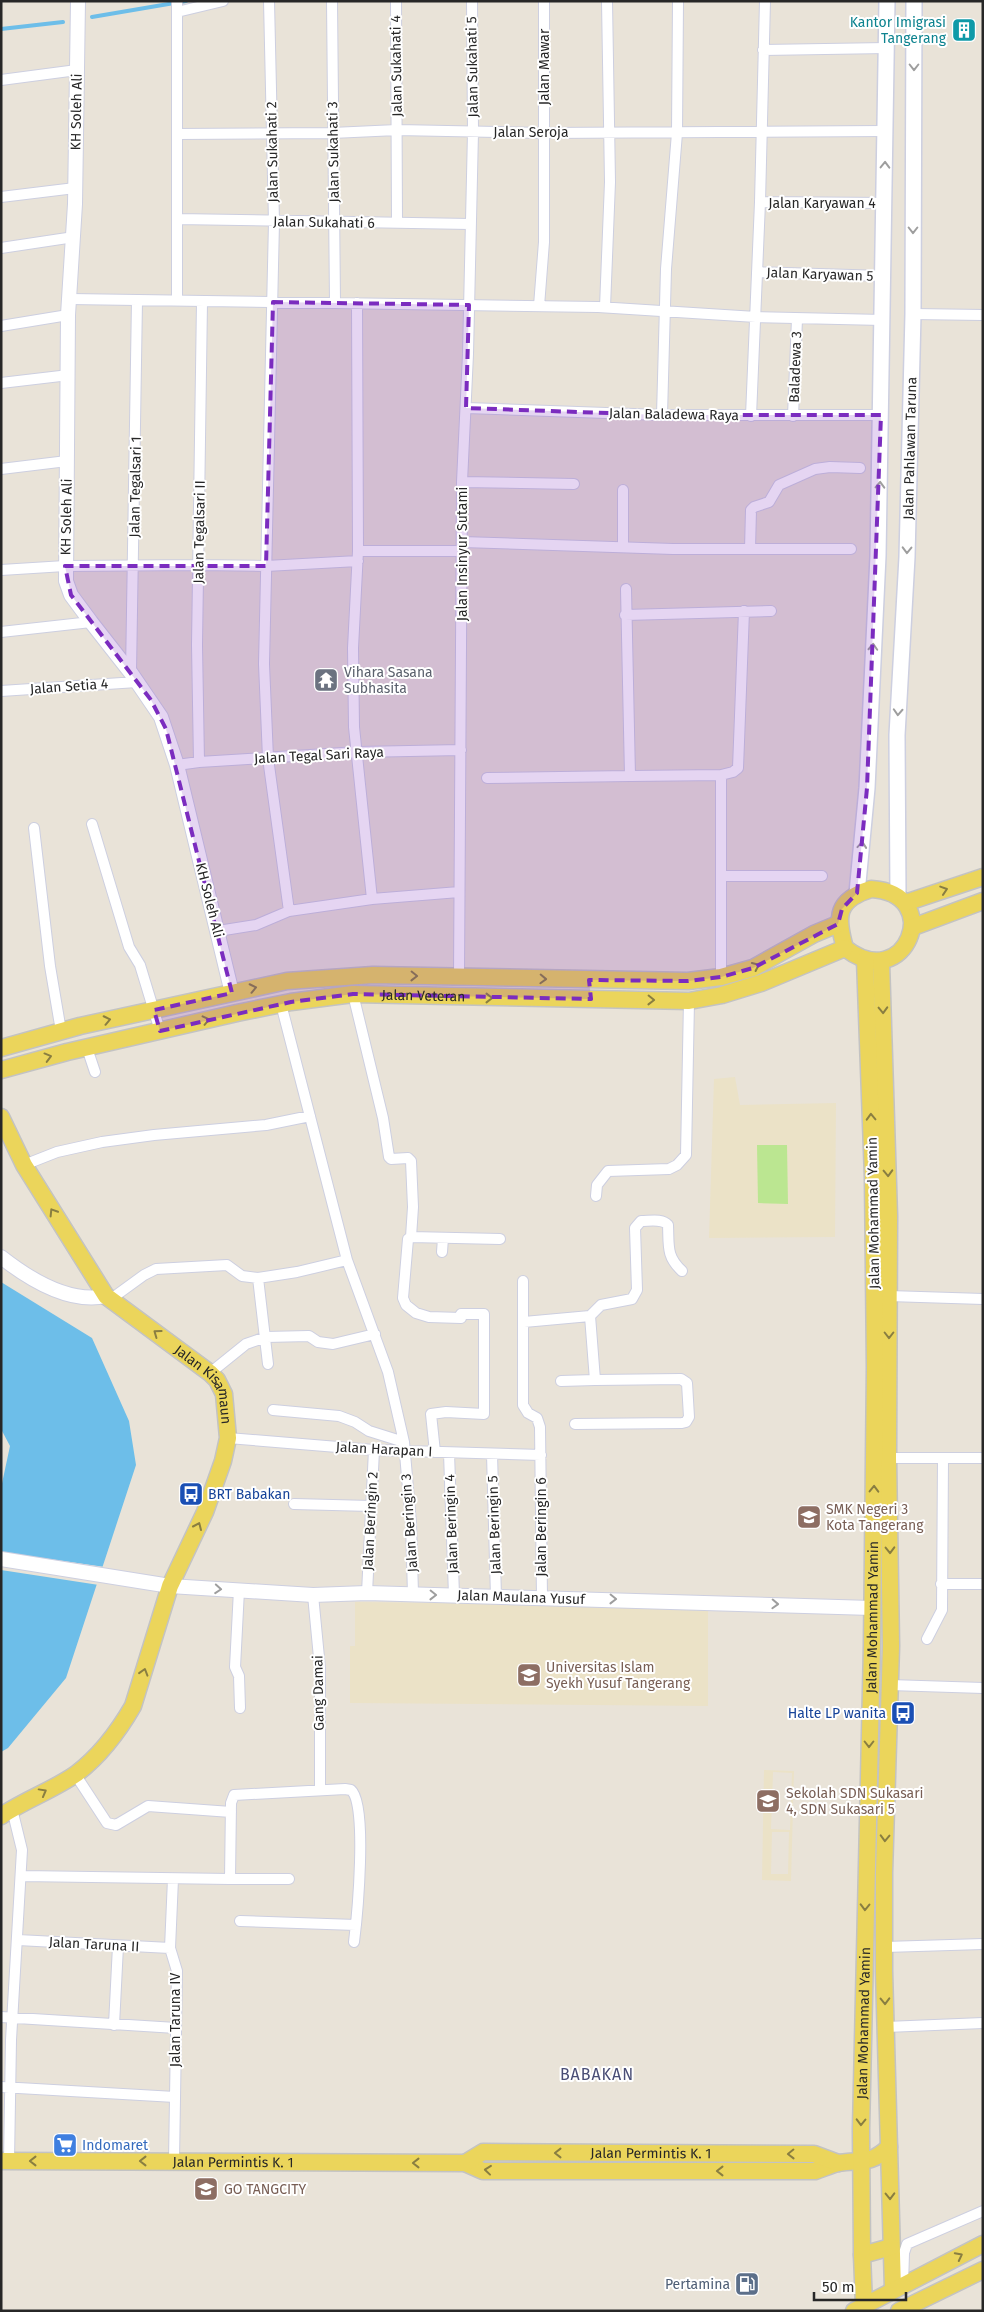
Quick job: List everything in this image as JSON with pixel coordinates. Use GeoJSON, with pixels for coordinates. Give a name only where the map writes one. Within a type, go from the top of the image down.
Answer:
{"type":"FeatureCollection","features":[{"type":"Feature","properties":{"kind":"main road","name":"Jalan Pahlawan Taruna"},"geometry":{"type":"LineString","coordinates":[[857,893],[867,788],[878,556],[887,1]]}},
{"type":"Feature","properties":{"kind":"main road","name":"Jalan Pahlawan Taruna"},"geometry":{"type":"LineString","coordinates":[[901,899],[897,734],[907,557],[913,311],[914,1]]}},
{"type":"Feature","properties":{"kind":"main road"},"geometry":{"type":"LineString","coordinates":[[901,899],[983,878]]}},
{"type":"Feature","properties":{"kind":"main road"},"geometry":{"type":"LineString","coordinates":[[871,889],[885,889],[901,899],[911,914],[913,927],[908,943],[897,955],[873,961],[845,948],[838,924],[842,908],[857,893],[871,889]]}},
{"type":"Feature","properties":{"kind":"main road"},"geometry":{"type":"LineString","coordinates":[[913,927],[983,901]]}},
{"type":"Feature","properties":{"kind":"main road","name":"Jalan Veteran"},"geometry":{"type":"LineString","coordinates":[[1,1048],[61,1031],[287,981],[373,975],[688,981],[721,977],[753,968],[814,934],[838,924]]}},
{"type":"Feature","properties":{"kind":"main road","name":"Jalan Veteran"},"geometry":{"type":"LineString","coordinates":[[1,1070],[87,1048],[281,1004],[353,994],[689,1001],[722,995],[761,983],[845,948]]}},
{"type":"Feature","properties":{"kind":"main road","name":"Jalan Mohammad Yamin"},"geometry":{"type":"LineString","coordinates":[[873,961],[889,1296],[888,1458],[892,1646],[884,1873],[891,2247],[898,2287]]}},
{"type":"Feature","properties":{"kind":"main road","name":"Jalan Mohammad Yamin"},"geometry":{"type":"LineString","coordinates":[[859,2308],[862,2255],[861,2162],[875,1377],[873,961]]}},
{"type":"Feature","properties":{"kind":"main road"},"geometry":{"type":"LineString","coordinates":[[589,980],[591,999]]}},
{"type":"Feature","properties":{"kind":"main road","name":"Jalan Kisamaun"},"geometry":{"type":"LineString","coordinates":[[1,1117],[24,1165],[108,1297],[217,1380],[224,1394],[228,1438],[213,1490],[188,1550],[170,1586],[133,1706],[108,1745],[75,1774],[7,1812]]}},
{"type":"Feature","properties":{"kind":"main road","name":"Jalan Permintis K. 1"},"geometry":{"type":"LineString","coordinates":[[5,2161],[465,2163],[483,2171],[815,2171],[838,2163],[861,2162],[880,2156],[889,2148]]}},
{"type":"Feature","properties":{"kind":"main road"},"geometry":{"type":"LineString","coordinates":[[859,2308],[983,2244]]}},
{"type":"Feature","properties":{"kind":"main road"},"geometry":{"type":"LineString","coordinates":[[862,2255],[891,2247]]}},
{"type":"Feature","properties":{"kind":"main road"},"geometry":{"type":"LineString","coordinates":[[899,2311],[983,2270]]}},
{"type":"Feature","properties":{"kind":"street","name":"KH Soleh Ali"},"geometry":{"type":"LineString","coordinates":[[78,1],[74,237],[68,315],[69,375],[65,566],[69,590],[161,717],[177,765],[232,993]]}},
{"type":"Feature","properties":{"kind":"street"},"geometry":{"type":"LineString","coordinates":[[177,301],[177,7],[223,1]]}},
{"type":"Feature","properties":{"kind":"street","name":"Jalan Sukahati 2"},"geometry":{"type":"LineString","coordinates":[[270,1],[274,222],[264,664],[268,758],[288,911]]}},
{"type":"Feature","properties":{"kind":"street","name":"Jalan Sukahati 3"},"geometry":{"type":"LineString","coordinates":[[332,1],[335,302]]}},
{"type":"Feature","properties":{"kind":"street","name":"Jalan Sukahati 4"},"geometry":{"type":"LineString","coordinates":[[396,1],[397,223]]}},
{"type":"Feature","properties":{"kind":"street","name":"Jalan Sukahati 5"},"geometry":{"type":"LineString","coordinates":[[472,1],[473,132]]}},
{"type":"Feature","properties":{"kind":"street","name":"Jalan Mawar"},"geometry":{"type":"LineString","coordinates":[[539,306],[544,242],[544,1]]}},
{"type":"Feature","properties":{"kind":"street"},"geometry":{"type":"LineString","coordinates":[[605,308],[610,234],[607,1]]}},
{"type":"Feature","properties":{"kind":"street"},"geometry":{"type":"LineString","coordinates":[[662,415],[664,311],[677,133],[678,1]]}},
{"type":"Feature","properties":{"kind":"street"},"geometry":{"type":"LineString","coordinates":[[751,416],[760,202],[762,50],[765,1]]}},
{"type":"Feature","properties":{"kind":"street"},"geometry":{"type":"LineString","coordinates":[[762,50],[887,48]]}},
{"type":"Feature","properties":{"kind":"street"},"geometry":{"type":"LineString","coordinates":[[1,80],[77,70]]}},
{"type":"Feature","properties":{"kind":"street","name":"Jalan Seroja"},"geometry":{"type":"LineString","coordinates":[[177,134],[272,132],[332,134],[397,130],[544,133],[886,131]]}},
{"type":"Feature","properties":{"kind":"street","name":"Jalan Insinyur Sutami"},"geometry":{"type":"LineString","coordinates":[[459,976],[462,482],[466,408],[473,132]]}},
{"type":"Feature","properties":{"kind":"street"},"geometry":{"type":"LineString","coordinates":[[1,198],[75,188]]}},
{"type":"Feature","properties":{"kind":"street","name":"Jalan Karyawan 4"},"geometry":{"type":"LineString","coordinates":[[760,202],[885,203]]}},
{"type":"Feature","properties":{"kind":"street","name":"Jalan Sukahati 6"},"geometry":{"type":"LineString","coordinates":[[177,219],[470,224]]}},
{"type":"Feature","properties":{"kind":"street"},"geometry":{"type":"LineString","coordinates":[[1,248],[74,237]]}},
{"type":"Feature","properties":{"kind":"street","name":"Jalan Karyawan 5"},"geometry":{"type":"LineString","coordinates":[[757,272],[884,276]]}},
{"type":"Feature","properties":{"kind":"street"},"geometry":{"type":"LineString","coordinates":[[70,299],[539,306],[797,319],[883,320]]}},
{"type":"Feature","properties":{"kind":"street","name":"Jalan Tegalsari 1"},"geometry":{"type":"LineString","coordinates":[[134,678],[137,300]]}},
{"type":"Feature","properties":{"kind":"street","name":"Jalan Tegalsari II"},"geometry":{"type":"LineString","coordinates":[[199,762],[198,565],[202,302]]}},
{"type":"Feature","properties":{"kind":"street"},"geometry":{"type":"LineString","coordinates":[[357,303],[358,556],[353,665],[354,727],[372,899]]}},
{"type":"Feature","properties":{"kind":"street"},"geometry":{"type":"LineString","coordinates":[[913,311],[983,308]]}},
{"type":"Feature","properties":{"kind":"street"},"geometry":{"type":"LineString","coordinates":[[913,311],[983,315]]}},
{"type":"Feature","properties":{"kind":"street"},"geometry":{"type":"LineString","coordinates":[[1,326],[68,315]]}},
{"type":"Feature","properties":{"kind":"street","name":"Baladewa 3"},"geometry":{"type":"LineString","coordinates":[[793,416],[797,319]]}},
{"type":"Feature","properties":{"kind":"street"},"geometry":{"type":"LineString","coordinates":[[1,383],[69,375]]}},
{"type":"Feature","properties":{"kind":"street","name":"Jalan Baladewa Raya"},"geometry":{"type":"LineString","coordinates":[[466,408],[662,415],[881,415]]}},
{"type":"Feature","properties":{"kind":"street"},"geometry":{"type":"LineString","coordinates":[[1,469],[66,461]]}},
{"type":"Feature","properties":{"kind":"street"},"geometry":{"type":"LineString","coordinates":[[750,549],[751,510],[754,507],[769,502],[778,485],[824,467],[860,468]]}},
{"type":"Feature","properties":{"kind":"street"},"geometry":{"type":"LineString","coordinates":[[462,482],[574,484]]}},
{"type":"Feature","properties":{"kind":"street"},"geometry":{"type":"LineString","coordinates":[[623,490],[623,547]]}},
{"type":"Feature","properties":{"kind":"street"},"geometry":{"type":"LineString","coordinates":[[1,570],[65,566],[266,566],[462,547],[851,549]]}},
{"type":"Feature","properties":{"kind":"street"},"geometry":{"type":"LineString","coordinates":[[626,589],[625,615],[630,776]]}},
{"type":"Feature","properties":{"kind":"street"},"geometry":{"type":"LineString","coordinates":[[487,778],[721,775],[733,772],[738,768],[740,761],[744,611]]}},
{"type":"Feature","properties":{"kind":"street"},"geometry":{"type":"LineString","coordinates":[[625,615],[770,611]]}},
{"type":"Feature","properties":{"kind":"street"},"geometry":{"type":"LineString","coordinates":[[1,632],[91,622]]}},
{"type":"Feature","properties":{"kind":"street","name":"Jalan Setia 4"},"geometry":{"type":"LineString","coordinates":[[1,691],[134,678]]}},
{"type":"Feature","properties":{"kind":"street","name":"Jalan Tegal Sari Raya"},"geometry":{"type":"LineString","coordinates":[[177,765],[358,752],[461,750]]}},
{"type":"Feature","properties":{"kind":"street"},"geometry":{"type":"LineString","coordinates":[[721,775],[721,977]]}},
{"type":"Feature","properties":{"kind":"street"},"geometry":{"type":"LineString","coordinates":[[92,824],[129,947],[140,965],[160,1031]]}},
{"type":"Feature","properties":{"kind":"street"},"geometry":{"type":"LineString","coordinates":[[34,828],[50,966],[61,1031]]}},
{"type":"Feature","properties":{"kind":"street"},"geometry":{"type":"LineString","coordinates":[[722,876],[822,876]]}},
{"type":"Feature","properties":{"kind":"street"},"geometry":{"type":"LineString","coordinates":[[218,931],[256,924],[288,911],[372,899],[459,892]]}},
{"type":"Feature","properties":{"kind":"street"},"geometry":{"type":"LineString","coordinates":[[353,994],[383,1118],[389,1157],[391,1159],[408,1158],[411,1161],[413,1207],[403,1298],[408,1307],[416,1313],[429,1317],[461,1318],[461,1314],[484,1314],[484,1414],[446,1412],[431,1414],[434,1452]]}},
{"type":"Feature","properties":{"kind":"street"},"geometry":{"type":"LineString","coordinates":[[596,1196],[597,1185],[608,1171],[669,1169],[677,1165],[686,1155],[689,1001]]}},
{"type":"Feature","properties":{"kind":"street","name":"Jalan Beringin 3"},"geometry":{"type":"LineString","coordinates":[[281,1004],[347,1260],[388,1372],[404,1447],[413,1594]]}},
{"type":"Feature","properties":{"kind":"street"},"geometry":{"type":"LineString","coordinates":[[87,1048],[95,1072]]}},
{"type":"Feature","properties":{"kind":"street"},"geometry":{"type":"LineString","coordinates":[[24,1165],[57,1152],[102,1142],[154,1135],[266,1125],[310,1116]]}},
{"type":"Feature","properties":{"kind":"street"},"geometry":{"type":"LineString","coordinates":[[524,1322],[590,1316],[601,1305],[632,1299],[636,1295],[635,1228],[638,1223],[665,1221],[668,1225],[670,1255],[682,1271]]}},
{"type":"Feature","properties":{"kind":"street"},"geometry":{"type":"LineString","coordinates":[[411,1237],[500,1239]]}},
{"type":"Feature","properties":{"kind":"street"},"geometry":{"type":"LineString","coordinates":[[442,1252],[443,1238]]}},
{"type":"Feature","properties":{"kind":"street"},"geometry":{"type":"LineString","coordinates":[[1,1257],[36,1280],[68,1294],[86,1298],[108,1297],[144,1275],[156,1270],[227,1265],[242,1276],[258,1278],[297,1272],[347,1260]]}},
{"type":"Feature","properties":{"kind":"street"},"geometry":{"type":"LineString","coordinates":[[258,1278],[268,1364]]}},
{"type":"Feature","properties":{"kind":"street","name":"Jalan Beringin 6"},"geometry":{"type":"LineString","coordinates":[[523,1281],[524,1405],[528,1413],[537,1418],[539,1422],[542,1598]]}},
{"type":"Feature","properties":{"kind":"street"},"geometry":{"type":"LineString","coordinates":[[889,1296],[983,1300]]}},
{"type":"Feature","properties":{"kind":"street"},"geometry":{"type":"LineString","coordinates":[[590,1316],[594,1380]]}},
{"type":"Feature","properties":{"kind":"street"},"geometry":{"type":"LineString","coordinates":[[210,1373],[244,1345],[266,1337],[310,1336],[318,1342],[333,1344],[375,1334]]}},
{"type":"Feature","properties":{"kind":"street"},"geometry":{"type":"LineString","coordinates":[[562,1382],[681,1379],[686,1383],[688,1420],[682,1423],[575,1424]]}},
{"type":"Feature","properties":{"kind":"street"},"geometry":{"type":"LineString","coordinates":[[273,1410],[340,1416],[356,1422],[404,1447]]}},
{"type":"Feature","properties":{"kind":"street","name":"Jalan Harapan I"},"geometry":{"type":"LineString","coordinates":[[228,1438],[374,1450],[404,1447],[449,1453],[540,1455]]}},
{"type":"Feature","properties":{"kind":"street","name":"Jalan Beringin 2"},"geometry":{"type":"LineString","coordinates":[[367,1593],[374,1450]]}},
{"type":"Feature","properties":{"kind":"street","name":"Jalan Beringin 4"},"geometry":{"type":"LineString","coordinates":[[449,1453],[454,1595]]}},
{"type":"Feature","properties":{"kind":"street","name":"Jalan Beringin 5"},"geometry":{"type":"LineString","coordinates":[[492,1454],[496,1597]]}},
{"type":"Feature","properties":{"kind":"street"},"geometry":{"type":"LineString","coordinates":[[888,1458],[983,1458]]}},
{"type":"Feature","properties":{"kind":"street"},"geometry":{"type":"LineString","coordinates":[[927,1639],[941,1615],[943,1458]]}},
{"type":"Feature","properties":{"kind":"street"},"geometry":{"type":"LineString","coordinates":[[294,1504],[371,1506]]}},
{"type":"Feature","properties":{"kind":"street","name":"Jalan Maulana Yusuf"},"geometry":{"type":"LineString","coordinates":[[1,1559],[170,1586],[313,1595],[413,1594],[872,1608]]}},
{"type":"Feature","properties":{"kind":"street"},"geometry":{"type":"LineString","coordinates":[[941,1584],[983,1584]]}},
{"type":"Feature","properties":{"kind":"street"},"geometry":{"type":"LineString","coordinates":[[239,1590],[235,1667],[239,1676],[240,1708]]}},
{"type":"Feature","properties":{"kind":"street","name":"Gang Damai"},"geometry":{"type":"LineString","coordinates":[[313,1595],[320,1668],[320,1790]]}},
{"type":"Feature","properties":{"kind":"street"},"geometry":{"type":"LineString","coordinates":[[890,1684],[983,1688]]}},
{"type":"Feature","properties":{"kind":"street"},"geometry":{"type":"LineString","coordinates":[[75,1774],[107,1823],[112,1825],[116,1825],[148,1806],[231,1812]]}},
{"type":"Feature","properties":{"kind":"street"},"geometry":{"type":"LineString","coordinates":[[230,1880],[232,1798],[238,1793],[350,1790],[354,1793],[357,1802],[360,1843],[354,1942]]}},
{"type":"Feature","properties":{"kind":"street"},"geometry":{"type":"LineString","coordinates":[[5,2161],[5,2087],[22,1876],[22,1850],[7,1812]]}},
{"type":"Feature","properties":{"kind":"street"},"geometry":{"type":"LineString","coordinates":[[22,1876],[230,1880],[288,1879]]}},
{"type":"Feature","properties":{"kind":"street","name":"Jalan Taruna IV"},"geometry":{"type":"LineString","coordinates":[[173,1879],[170,1948],[177,1971],[174,2162]]}},
{"type":"Feature","properties":{"kind":"street"},"geometry":{"type":"LineString","coordinates":[[240,1921],[356,1926]]}},
{"type":"Feature","properties":{"kind":"street","name":"Jalan Taruna II"},"geometry":{"type":"LineString","coordinates":[[18,1940],[170,1948]]}},
{"type":"Feature","properties":{"kind":"street"},"geometry":{"type":"LineString","coordinates":[[885,1947],[983,1944]]}},
{"type":"Feature","properties":{"kind":"street"},"geometry":{"type":"LineString","coordinates":[[114,2025],[118,1946]]}},
{"type":"Feature","properties":{"kind":"street"},"geometry":{"type":"LineString","coordinates":[[1,2017],[176,2028]]}},
{"type":"Feature","properties":{"kind":"street"},"geometry":{"type":"LineString","coordinates":[[886,2027],[983,2023]]}},
{"type":"Feature","properties":{"kind":"street"},"geometry":{"type":"LineString","coordinates":[[5,2087],[174,2097]]}},
{"type":"Feature","properties":{"kind":"street"},"geometry":{"type":"LineString","coordinates":[[898,2287],[904,2253],[908,2244],[983,2211]]}},
{"type":"Feature","properties":{"kind":"highlighted area"},"geometry":{"type":"Polygon","coordinates":[[[273,302],[469,305],[466,408],[662,415],[881,415],[867,788],[857,893],[842,909],[838,924],[753,968],[721,977],[688,981],[589,980],[591,999],[353,994],[291,1002],[160,1031],[154,1010],[232,993],[166,729],[151,700],[71,595],[65,566],[266,566],[273,302]]]}},
{"type":"Feature","properties":{"kind":"shaded area"},"geometry":{"type":"Polygon","coordinates":[[[735,1077],[740,1105],[836,1103],[835,1237],[709,1238],[714,1079],[735,1077]]]}},
{"type":"Feature","properties":{"kind":"shaded area","name":"Universitas Islam Syekh Yusuf Tangerang"},"geometry":{"type":"Polygon","coordinates":[[[355,1602],[708,1606],[708,1706],[350,1703],[350,1646],[355,1646],[355,1602]]]}},
{"type":"Feature","properties":{"kind":"shaded area","name":"Sekolah SDN Sukasari 4, SDN Sukasari 5"},"geometry":{"type":"Polygon","coordinates":[[[764,1770],[794,1771],[791,1881],[762,1880],[764,1770]],[[773,1772],[771,1829],[790,1830],[792,1773],[773,1772]],[[772,1832],[771,1874],[788,1874],[789,1832],[772,1832]]]}},
{"type":"Feature","properties":{"kind":"shaded area","name":"GO TANGCITY"},"geometry":{"type":"Polygon","coordinates":[[[194,2181],[219,2181],[218,2198],[194,2197],[194,2181]]]}},
{"type":"Feature","properties":{"kind":"green space"},"geometry":{"type":"Polygon","coordinates":[[[757,1145],[787,1145],[788,1204],[758,1203],[757,1145]]]}},
{"type":"Feature","properties":{"kind":"water"},"geometry":{"type":"Polygon","coordinates":[[[1,1282],[92,1338],[129,1421],[136,1465],[66,1678],[8,1748],[1,1752],[1,1488],[10,1446],[1,1429],[1,1282]]]}},
{"type":"Feature","properties":{"kind":"pier"},"geometry":{"type":"Polygon","coordinates":[[[1,1552],[105,1567],[99,1585],[1,1570],[1,1552]]]}},
{"type":"Feature","properties":{"kind":"waterway"},"geometry":{"type":"LineString","coordinates":[[92,17],[186,1]]}},
{"type":"Feature","properties":{"kind":"waterway"},"geometry":{"type":"LineString","coordinates":[[1,29],[63,22]]}},
{"type":"Feature","properties":{"kind":"place","name":"Kantor Imigrasi Tangerang"},"geometry":{"type":"Point","coordinates":[964,30]}},
{"type":"Feature","properties":{"kind":"place","name":"Vihara Sasana Subhasita"},"geometry":{"type":"Point","coordinates":[326,680]}},
{"type":"Feature","properties":{"kind":"place","name":"BRT Babakan"},"geometry":{"type":"Point","coordinates":[191,1494]}},
{"type":"Feature","properties":{"kind":"place","name":"SMK Negeri 3 Kota Tangerang"},"geometry":{"type":"Point","coordinates":[809,1517]}},
{"type":"Feature","properties":{"kind":"place","name":"Universitas Islam Syekh Yusuf Tangerang"},"geometry":{"type":"Point","coordinates":[529,1675]}},
{"type":"Feature","properties":{"kind":"place","name":"Halte LP wanita"},"geometry":{"type":"Point","coordinates":[903,1713]}},
{"type":"Feature","properties":{"kind":"place","name":"Sekolah SDN Sukasari 4, SDN Sukasari 5"},"geometry":{"type":"Point","coordinates":[768,1801]}},
{"type":"Feature","properties":{"kind":"place","name":"Indomaret"},"geometry":{"type":"Point","coordinates":[65,2145]}},
{"type":"Feature","properties":{"kind":"place","name":"GO TANGCITY"},"geometry":{"type":"Point","coordinates":[206,2189]}},
{"type":"Feature","properties":{"kind":"place","name":"Pertamina"},"geometry":{"type":"Point","coordinates":[747,2284]}},
{"type":"Feature","properties":{"kind":"district","name":"BABAKAN"},"geometry":{"type":"Point","coordinates":[597,2074]}}]}
